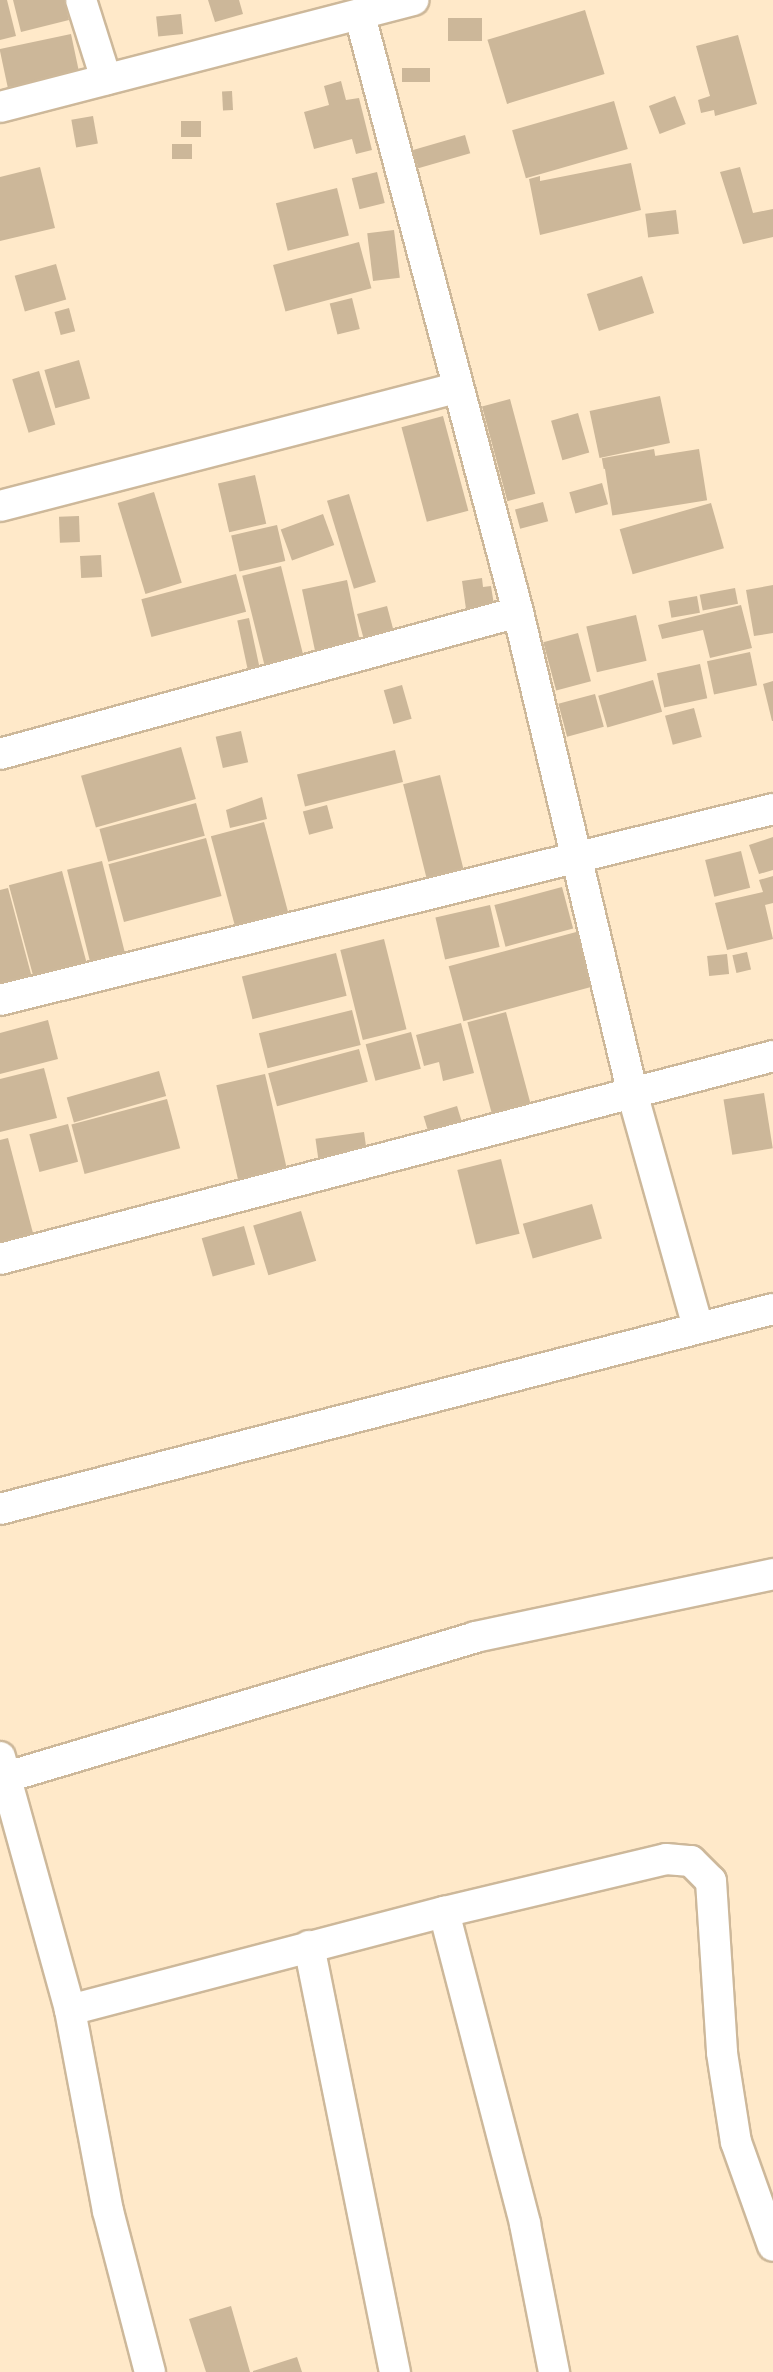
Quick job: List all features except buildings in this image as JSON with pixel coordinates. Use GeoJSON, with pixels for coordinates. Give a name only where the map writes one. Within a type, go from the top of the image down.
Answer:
{"type":"FeatureCollection","features":[{"type":"Feature","properties":{"kind":"street"},"geometry":{"type":"LineString","coordinates":[[81,0],[106,79]]}},
{"type":"Feature","properties":{"kind":"street"},"geometry":{"type":"LineString","coordinates":[[0,107],[413,0]]}},
{"type":"Feature","properties":{"kind":"street"},"geometry":{"type":"LineString","coordinates":[[360,16],[518,612],[633,1096],[698,1327]]}},
{"type":"Feature","properties":{"kind":"street"},"geometry":{"type":"LineString","coordinates":[[0,506],[457,388]]}},
{"type":"Feature","properties":{"kind":"street"},"geometry":{"type":"LineString","coordinates":[[0,754],[518,612]]}},
{"type":"Feature","properties":{"kind":"street"},"geometry":{"type":"LineString","coordinates":[[0,1000],[773,809]]}},
{"type":"Feature","properties":{"kind":"street"},"geometry":{"type":"LineString","coordinates":[[0,1259],[633,1096],[773,1056]]}},
{"type":"Feature","properties":{"kind":"street"},"geometry":{"type":"LineString","coordinates":[[0,1509],[773,1309]]}},
{"type":"Feature","properties":{"kind":"street"},"geometry":{"type":"LineString","coordinates":[[150,2372],[108,2211],[70,2010],[2,1771],[475,1637],[773,1574]]}},
{"type":"Feature","properties":{"kind":"street"},"geometry":{"type":"LineString","coordinates":[[70,2010],[309,1946],[666,1859],[703,1868],[711,1881],[722,2053],[736,2142],[773,2246]]}},
{"type":"Feature","properties":{"kind":"street"},"geometry":{"type":"LineString","coordinates":[[444,1912],[525,2224],[554,2372]]}},
{"type":"Feature","properties":{"kind":"street"},"geometry":{"type":"LineString","coordinates":[[309,1946],[395,2372]]}}]}
